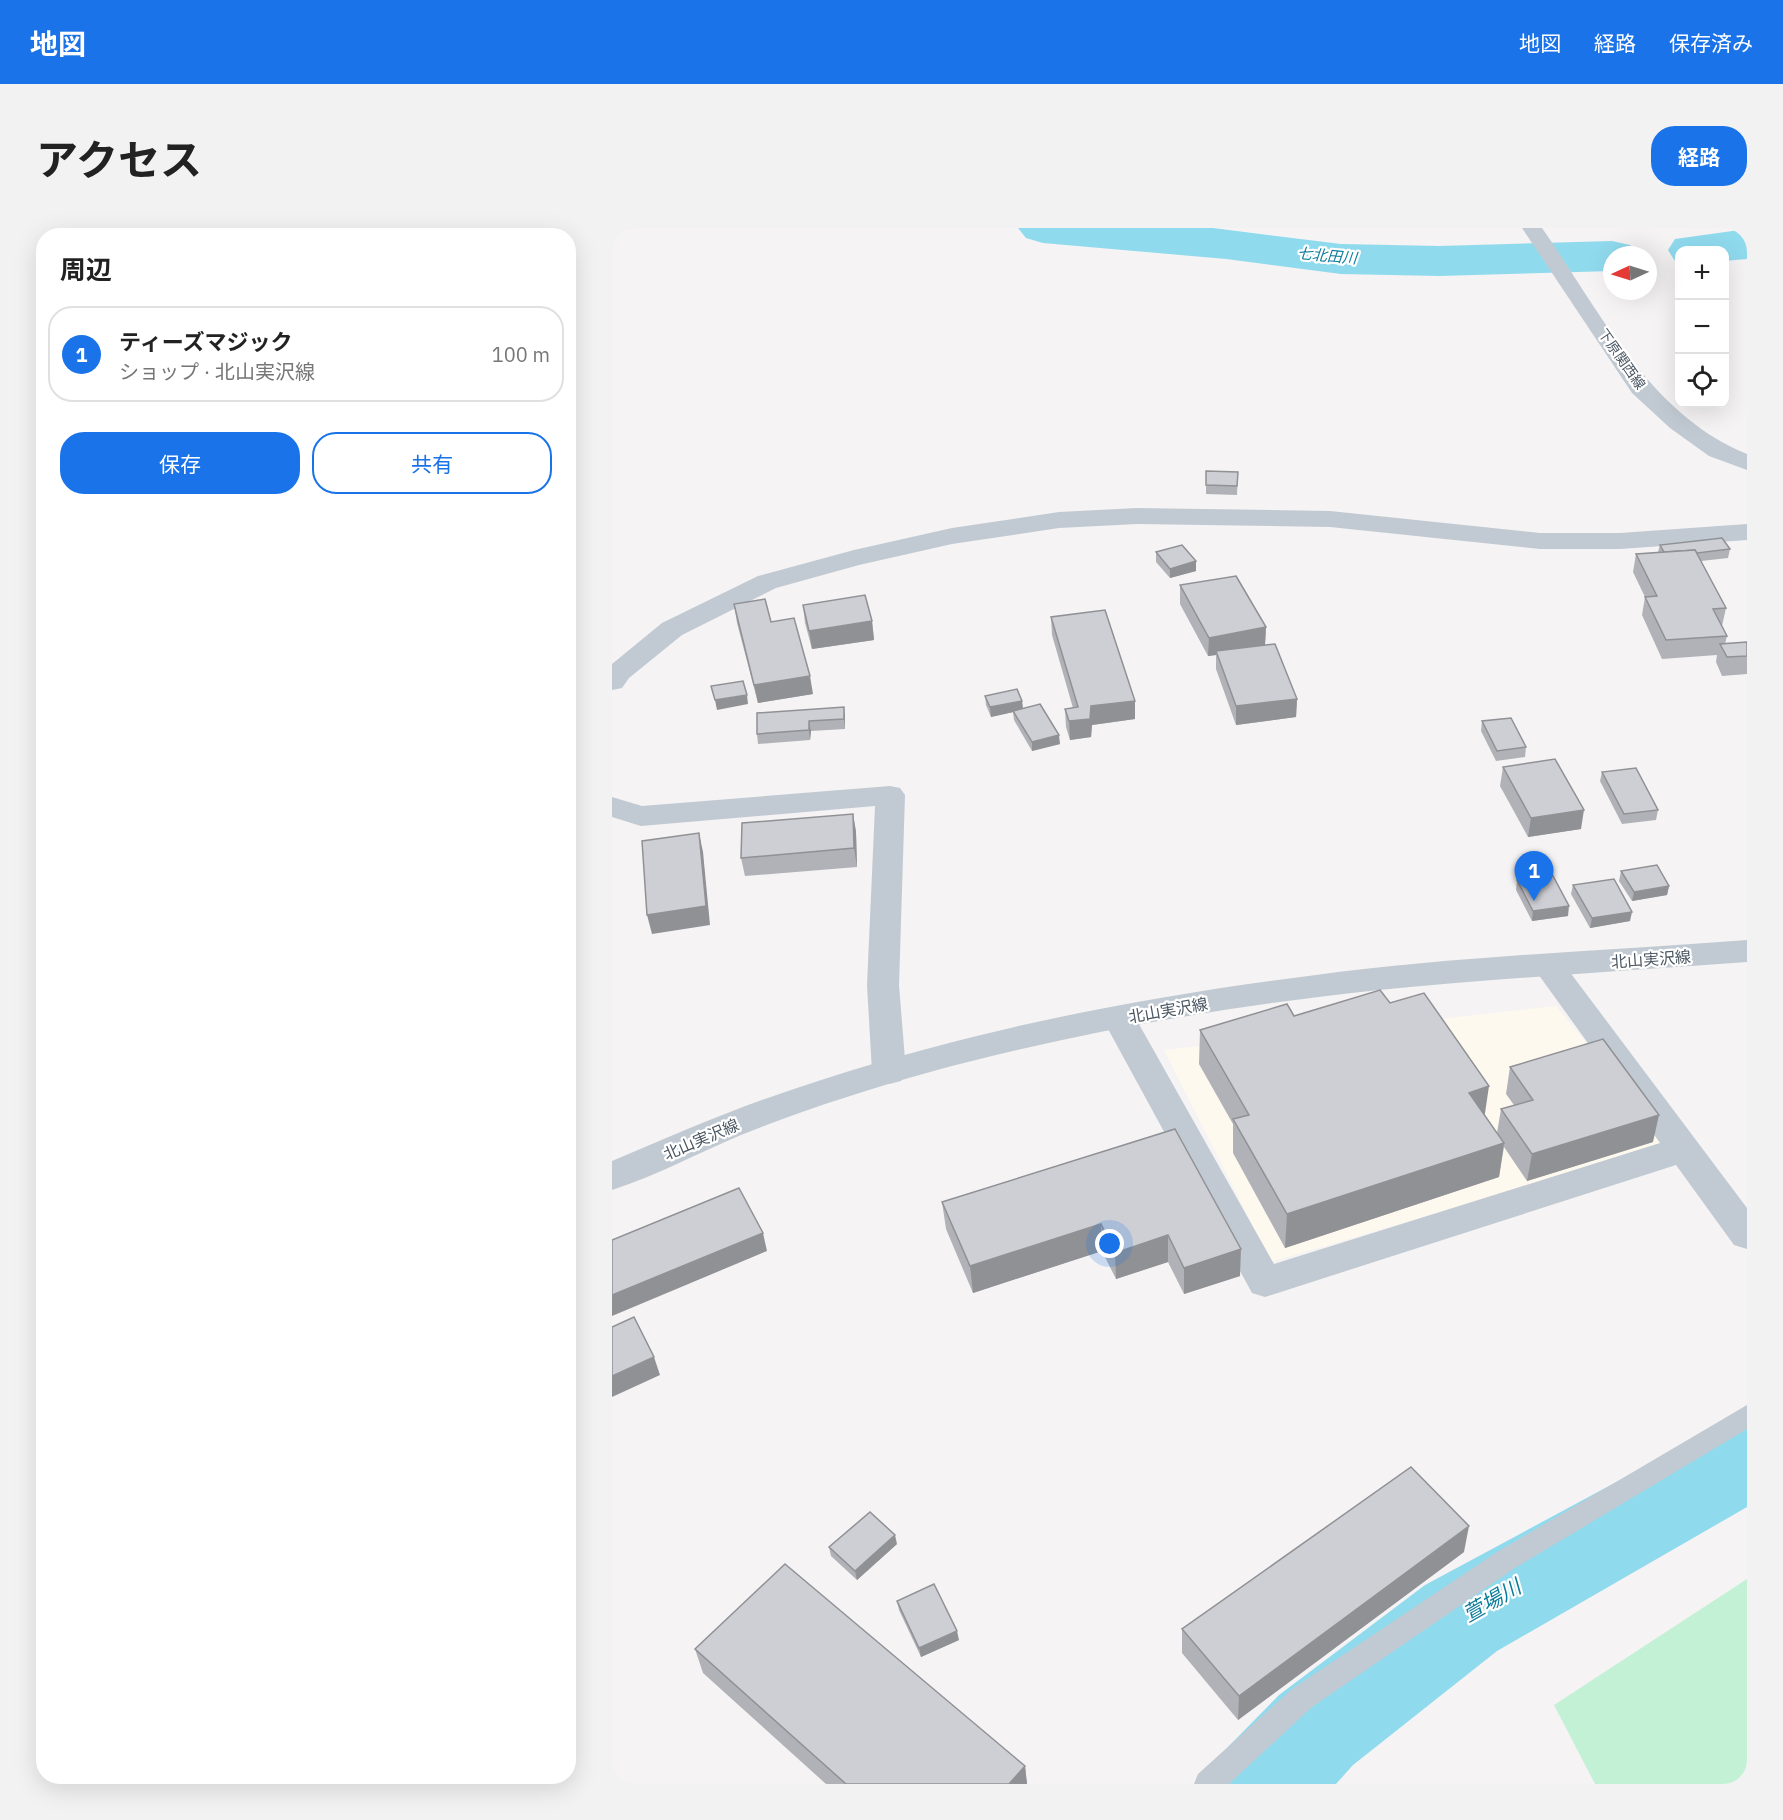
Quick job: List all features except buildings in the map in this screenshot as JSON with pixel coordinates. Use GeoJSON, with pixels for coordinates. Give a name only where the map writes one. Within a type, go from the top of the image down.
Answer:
{"type":"FeatureCollection","features":[{"type":"Feature","properties":{"kind":"street","name":"下原関西線"},"geometry":{"type":"LineString","coordinates":[[1532,229],[1640,388],[1678,423],[1718,451],[1747,463]]}},
{"type":"Feature","properties":{"kind":"street"},"geometry":{"type":"LineString","coordinates":[[612,682],[619,672],[672,629],[767,582],[854,558],[952,536],[1059,520],[1137,516],[1330,519],[1540,541],[1620,541],[1747,532]]}},
{"type":"Feature","properties":{"kind":"street"},"geometry":{"type":"LineString","coordinates":[[612,807],[642,816],[890,795],[883,985],[890,1072]]}},
{"type":"Feature","properties":{"kind":"street","name":"北山実沢線"},"geometry":{"type":"LineString","coordinates":[[612,1176],[742,1121],[890,1072],[1002,1043],[1119,1018],[1258,994],[1400,977],[1747,951]]}},
{"type":"Feature","properties":{"kind":"street"},"geometry":{"type":"LineString","coordinates":[[1549,967],[1747,1235]]}},
{"type":"Feature","properties":{"kind":"street"},"geometry":{"type":"LineString","coordinates":[[1119,1018],[1265,1282],[1684,1149]]}},
{"type":"Feature","properties":{"kind":"lane"},"geometry":{"type":"LineString","coordinates":[[1208,1784],[1302,1698],[1506,1560],[1747,1416]]}},
{"type":"Feature","properties":{"kind":"shaded area"},"geometry":{"type":"Polygon","coordinates":[[[1556,1006],[1669,1144],[1271,1262],[1164,1050],[1556,1006]]]}},
{"type":"Feature","properties":{"kind":"green space"},"geometry":{"type":"Polygon","coordinates":[[[1747,1579],[1747,1784],[1595,1784],[1554,1705],[1747,1579]]]}},
{"type":"Feature","properties":{"kind":"waterway","name":"七北田川"},"geometry":{"type":"LineString","coordinates":[[1043,228],[1226,244],[1341,259],[1439,261],[1603,256]]}},
{"type":"Feature","properties":{"kind":"waterway","name":"七北田川"},"geometry":{"type":"LineString","coordinates":[[1729,246],[1747,244]]}},
{"type":"Feature","properties":{"kind":"waterway","name":"萱場川"},"geometry":{"type":"LineString","coordinates":[[1266,1784],[1316,1730],[1461,1618],[1747,1459]]}},
{"type":"Feature","properties":{"kind":"place","name":"ティーズマジック"},"geometry":{"type":"Point","coordinates":[1534,901]}}]}
